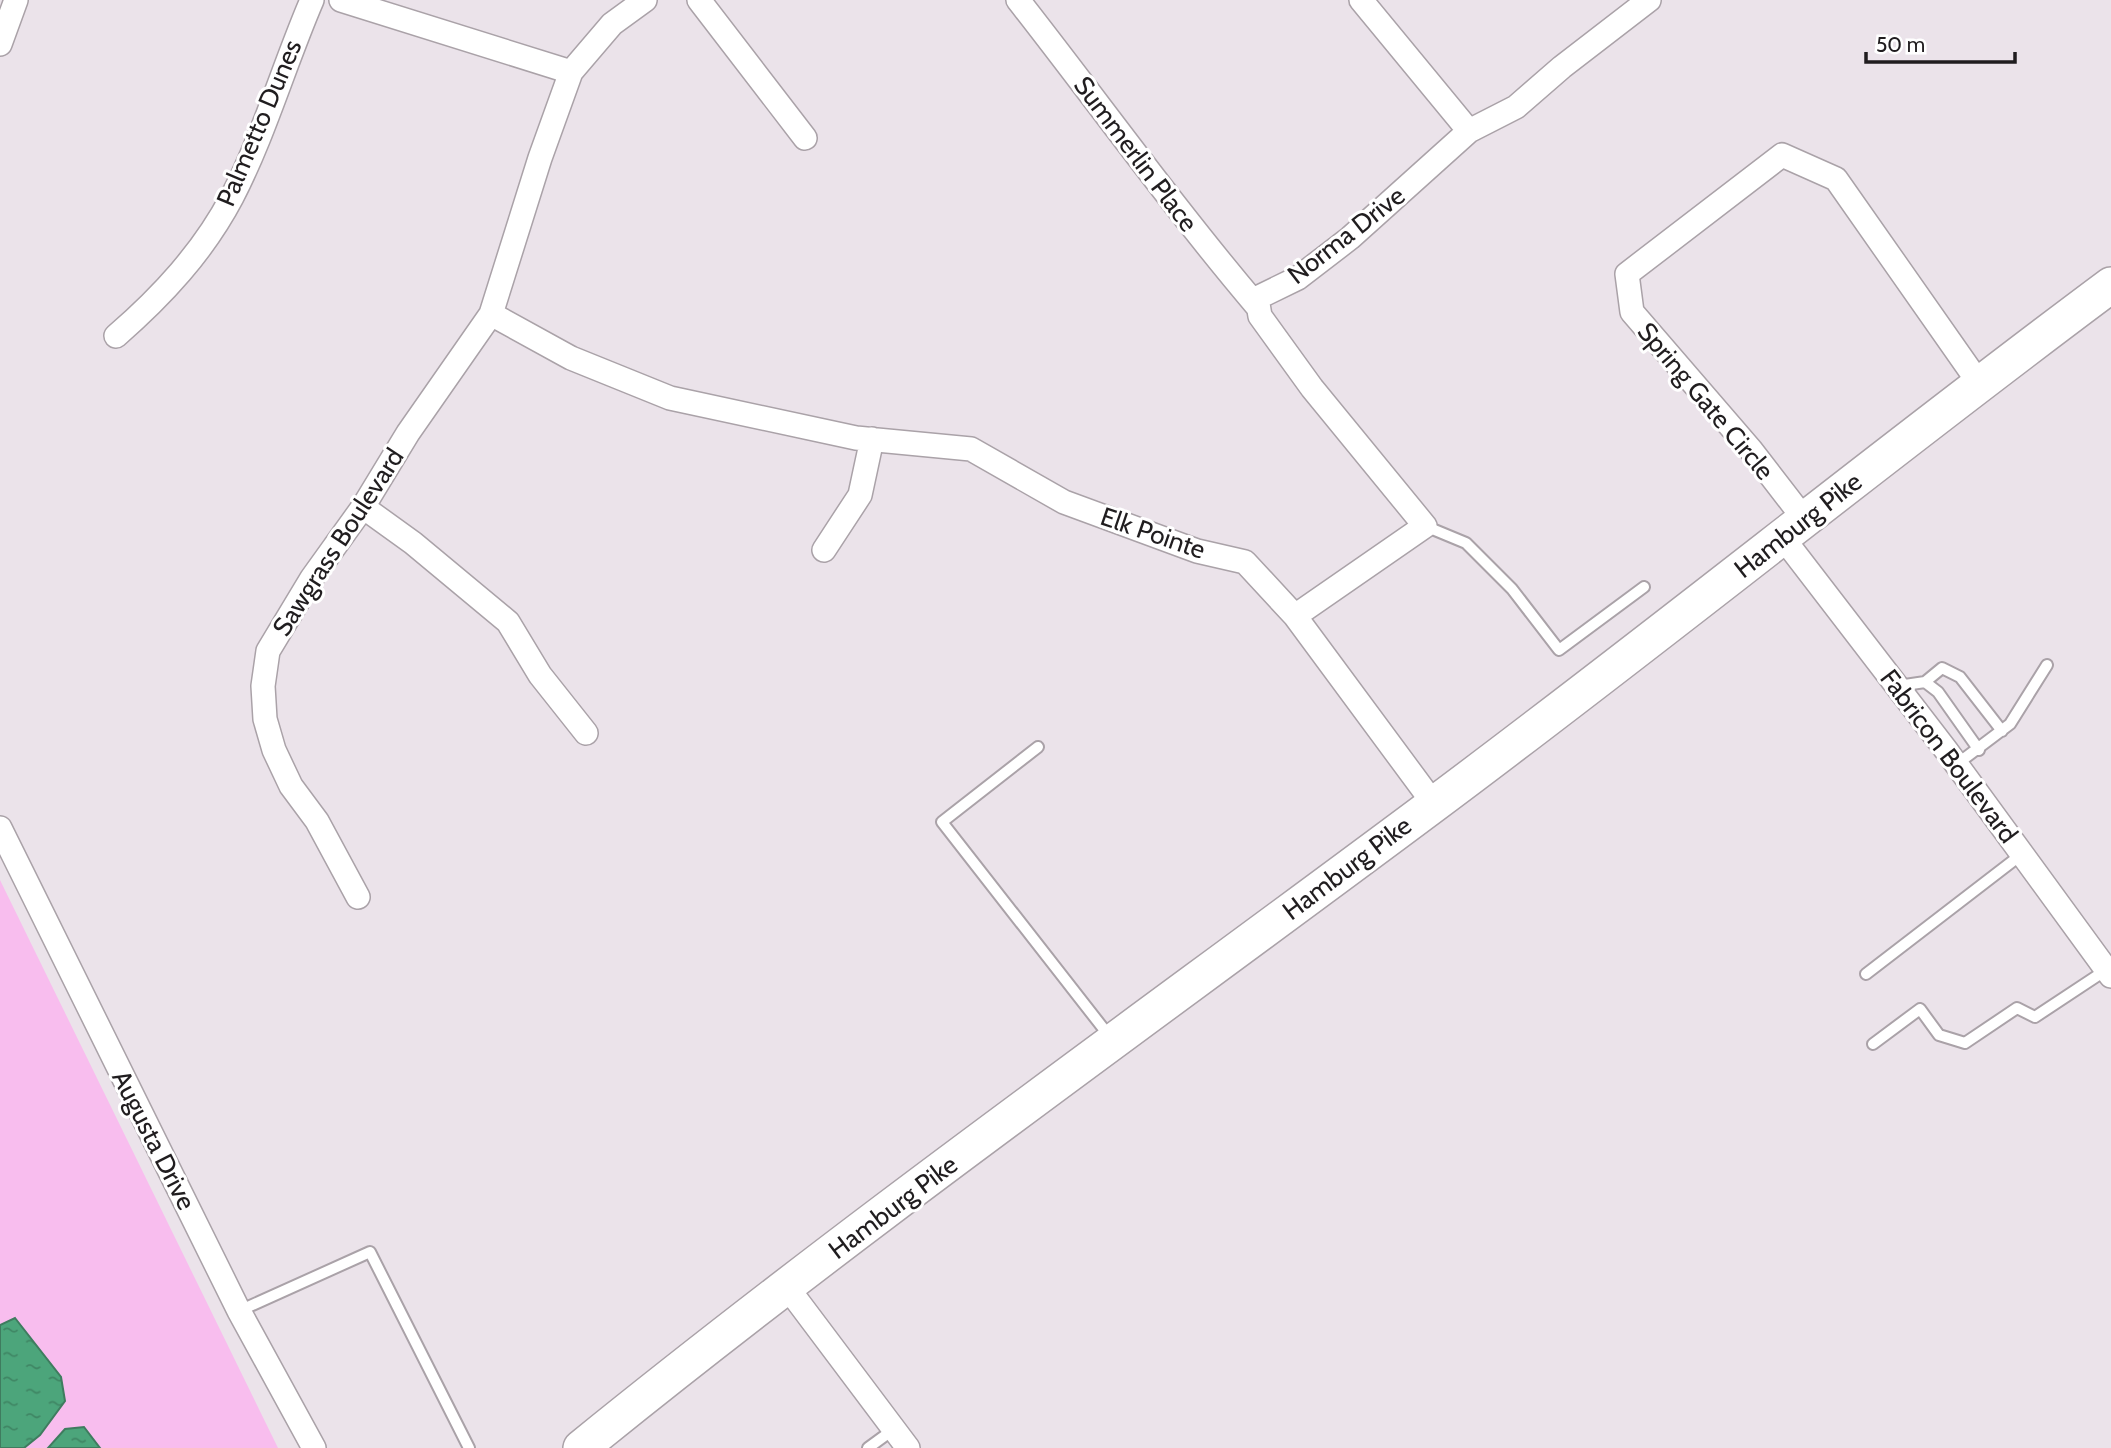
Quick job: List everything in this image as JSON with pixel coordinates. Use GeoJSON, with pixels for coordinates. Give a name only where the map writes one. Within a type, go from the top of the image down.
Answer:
{"type":"FeatureCollection","features":[{"type":"Feature","properties":{"kind":"main road","name":"Hamburg Pike"},"geometry":{"type":"LineString","coordinates":[[581,1448],[720,1335],[1434,804],[1794,529],[1979,383],[2111,285]]}},
{"type":"Feature","properties":{"kind":"street"},"geometry":{"type":"LineString","coordinates":[[0,44],[16,0]]}},
{"type":"Feature","properties":{"kind":"street","name":"Palmetto Dunes"},"geometry":{"type":"LineString","coordinates":[[116,336],[180,275],[231,199],[255,146],[312,0]]}},
{"type":"Feature","properties":{"kind":"street"},"geometry":{"type":"LineString","coordinates":[[341,0],[571,72],[612,24],[645,0]]}},
{"type":"Feature","properties":{"kind":"street"},"geometry":{"type":"LineString","coordinates":[[699,0],[805,138]]}},
{"type":"Feature","properties":{"kind":"street","name":"Summerlin Place"},"geometry":{"type":"LineString","coordinates":[[1018,0],[1127,139],[1187,224],[1257,306]]}},
{"type":"Feature","properties":{"kind":"street"},"geometry":{"type":"LineString","coordinates":[[1361,0],[1410,64],[1469,131]]}},
{"type":"Feature","properties":{"kind":"street","name":"Norma Drive"},"geometry":{"type":"LineString","coordinates":[[1257,306],[1257,298],[1298,278],[1350,238],[1469,131],[1516,107],[1562,66],[1650,0]]}},
{"type":"Feature","properties":{"kind":"street","name":"Sawgrass Boulevard"},"geometry":{"type":"LineString","coordinates":[[358,897],[317,821],[291,786],[274,751],[265,719],[263,686],[268,650],[312,578],[363,507],[408,433],[491,314],[540,158],[571,72]]}},
{"type":"Feature","properties":{"kind":"street","name":"Spring Gate Circle"},"geometry":{"type":"LineString","coordinates":[[1794,529],[1751,450],[1632,313],[1627,274],[1668,241],[1782,155],[1836,179],[1979,383]]}},
{"type":"Feature","properties":{"kind":"street"},"geometry":{"type":"LineString","coordinates":[[1257,306],[1260,317],[1312,388],[1425,526],[1295,616]]}},
{"type":"Feature","properties":{"kind":"street","name":"Elk Pointe"},"geometry":{"type":"LineString","coordinates":[[491,314],[571,358],[670,398],[771,421],[872,439],[971,449],[1064,502],[1197,551],[1245,562],[1295,616],[1434,804]]}},
{"type":"Feature","properties":{"kind":"street"},"geometry":{"type":"LineString","coordinates":[[824,550],[860,495],[872,439]]}},
{"type":"Feature","properties":{"kind":"street"},"geometry":{"type":"LineString","coordinates":[[363,507],[413,542],[508,622],[540,675],[586,733]]}},
{"type":"Feature","properties":{"kind":"street","name":"Fabricon Boulevard"},"geometry":{"type":"LineString","coordinates":[[1794,529],[1898,686],[2109,973]]}},
{"type":"Feature","properties":{"kind":"street","name":"Augusta Drive"},"geometry":{"type":"LineString","coordinates":[[0,828],[239,1311],[314,1448]]}},
{"type":"Feature","properties":{"kind":"street"},"geometry":{"type":"LineString","coordinates":[[788,1287],[908,1448]]}},
{"type":"Feature","properties":{"kind":"lane"},"geometry":{"type":"LineString","coordinates":[[1425,526],[1466,543],[1512,589],[1559,650],[1644,587]]}},
{"type":"Feature","properties":{"kind":"lane"},"geometry":{"type":"LineString","coordinates":[[1957,765],[2010,724],[2047,665]]}},
{"type":"Feature","properties":{"kind":"lane"},"geometry":{"type":"LineString","coordinates":[[1898,686],[1925,682],[1942,668],[1960,677],[2002,731]]}},
{"type":"Feature","properties":{"kind":"lane"},"geometry":{"type":"LineString","coordinates":[[1925,682],[1938,692],[1979,750]]}},
{"type":"Feature","properties":{"kind":"lane"},"geometry":{"type":"LineString","coordinates":[[1038,747],[942,822],[1114,1042]]}},
{"type":"Feature","properties":{"kind":"lane"},"geometry":{"type":"LineString","coordinates":[[1866,974],[2022,854]]}},
{"type":"Feature","properties":{"kind":"lane"},"geometry":{"type":"LineString","coordinates":[[1873,1044],[1920,1009],[1939,1035],[1965,1043],[2017,1008],[2035,1017],[2109,973]]}},
{"type":"Feature","properties":{"kind":"lane"},"geometry":{"type":"LineString","coordinates":[[239,1311],[369,1252],[469,1448]]}},
{"type":"Feature","properties":{"kind":"lane"},"geometry":{"type":"LineString","coordinates":[[869,1448],[894,1429]]}},
{"type":"Feature","properties":{"kind":"shaded area"},"geometry":{"type":"Polygon","coordinates":[[[0,880],[278,1448],[0,1448],[0,880]]]}},
{"type":"Feature","properties":{"kind":"water"},"geometry":{"type":"Polygon","coordinates":[[[15,1318],[61,1377],[65,1401],[40,1435],[24,1448],[0,1448],[0,1325],[15,1318]]]}},
{"type":"Feature","properties":{"kind":"water"},"geometry":{"type":"Polygon","coordinates":[[[84,1427],[100,1448],[48,1448],[65,1429],[84,1427]]]}}]}
